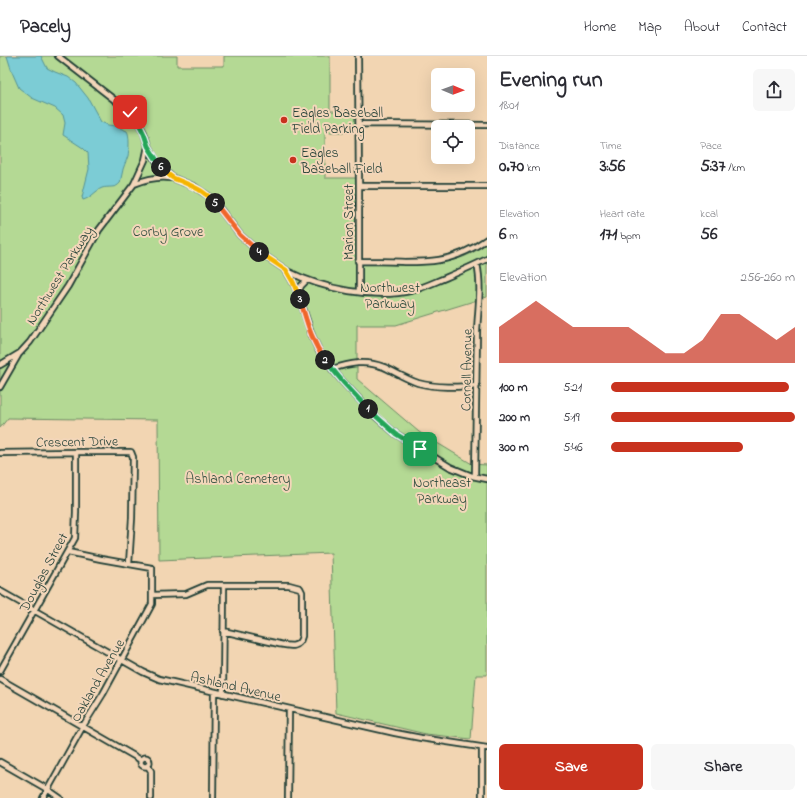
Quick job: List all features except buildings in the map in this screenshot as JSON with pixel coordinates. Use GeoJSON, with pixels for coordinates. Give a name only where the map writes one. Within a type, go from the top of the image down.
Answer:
{"type":"FeatureCollection","features":[{"type":"Feature","properties":{"kind":"street"},"geometry":{"type":"LineString","coordinates":[[58,56],[130,112],[138,122],[148,146],[166,172],[173,178],[195,187],[210,197],[240,235],[259,252],[286,270],[307,280],[359,292],[389,294],[415,289],[487,259]]}},
{"type":"Feature","properties":{"kind":"street","name":"Marion Street"},"geometry":{"type":"LineString","coordinates":[[358,56],[359,292]]}},
{"type":"Feature","properties":{"kind":"street"},"geometry":{"type":"LineString","coordinates":[[359,124],[487,125]]}},
{"type":"Feature","properties":{"kind":"street","name":"Northwest Parkway"},"geometry":{"type":"LineString","coordinates":[[0,365],[20,352],[30,342],[68,286],[99,230],[134,184],[145,160],[148,146]]}},
{"type":"Feature","properties":{"kind":"street"},"geometry":{"type":"LineString","coordinates":[[134,184],[154,177],[173,178]]}},
{"type":"Feature","properties":{"kind":"street"},"geometry":{"type":"LineString","coordinates":[[359,186],[487,186]]}},
{"type":"Feature","properties":{"kind":"street"},"geometry":{"type":"LineString","coordinates":[[358,261],[439,261],[466,252],[487,239]]}},
{"type":"Feature","properties":{"kind":"street","name":"Cornell Avenue"},"geometry":{"type":"LineString","coordinates":[[475,476],[477,328],[480,287],[477,264]]}},
{"type":"Feature","properties":{"kind":"street"},"geometry":{"type":"LineString","coordinates":[[286,270],[298,293],[312,336],[320,351],[332,369],[373,414],[396,434],[450,467],[487,479]]}},
{"type":"Feature","properties":{"kind":"street"},"geometry":{"type":"LineString","coordinates":[[298,293],[301,286],[307,280]]}},
{"type":"Feature","properties":{"kind":"street"},"geometry":{"type":"LineString","coordinates":[[0,387],[20,352]]}},
{"type":"Feature","properties":{"kind":"street"},"geometry":{"type":"LineString","coordinates":[[332,369],[347,364],[368,363],[384,367],[419,383],[440,386],[477,386]]}},
{"type":"Feature","properties":{"kind":"street","name":"Douglas Street"},"geometry":{"type":"LineString","coordinates":[[0,671],[75,538],[76,452]]}},
{"type":"Feature","properties":{"kind":"street","name":"Crescent Drive"},"geometry":{"type":"LineString","coordinates":[[0,453],[131,452],[133,456],[129,564]]}},
{"type":"Feature","properties":{"kind":"street"},"geometry":{"type":"LineString","coordinates":[[68,552],[129,564]]}},
{"type":"Feature","properties":{"kind":"street","name":"Oakland Avenue"},"geometry":{"type":"LineString","coordinates":[[43,798],[83,726],[103,694],[152,604],[152,568],[129,564]]}},
{"type":"Feature","properties":{"kind":"street"},"geometry":{"type":"LineString","coordinates":[[152,595],[186,594],[207,585],[289,585],[300,588],[302,592],[302,636],[298,644],[288,646],[223,631]]}},
{"type":"Feature","properties":{"kind":"street"},"geometry":{"type":"LineString","coordinates":[[223,694],[224,585]]}},
{"type":"Feature","properties":{"kind":"street","name":"Ashland Avenue"},"geometry":{"type":"LineString","coordinates":[[0,591],[143,672],[159,679],[422,738],[485,748]]}},
{"type":"Feature","properties":{"kind":"street"},"geometry":{"type":"LineString","coordinates":[[0,679],[141,760],[142,765],[145,767],[148,766],[151,771],[151,798]]}},
{"type":"Feature","properties":{"kind":"street"},"geometry":{"type":"LineString","coordinates":[[213,798],[214,692]]}},
{"type":"Feature","properties":{"kind":"street"},"geometry":{"type":"LineString","coordinates":[[288,798],[289,709]]}},
{"type":"Feature","properties":{"kind":"street"},"geometry":{"type":"LineString","coordinates":[[482,798],[485,748]]}},
{"type":"Feature","properties":{"kind":"street"},"geometry":{"type":"LineString","coordinates":[[0,762],[60,798]]}},
{"type":"Feature","properties":{"kind":"green space"},"geometry":{"type":"Polygon","coordinates":[[[0,56],[177,56],[177,66],[224,66],[224,56],[330,56],[330,111],[356,111],[356,132],[325,132],[325,178],[356,178],[356,263],[409,265],[436,264],[464,257],[487,243],[487,297],[396,325],[357,325],[357,379],[419,432],[472,464],[487,465],[487,675],[476,675],[471,739],[426,734],[336,713],[331,553],[159,560],[158,420],[8,418],[0,428],[0,56]]]}},
{"type":"Feature","properties":{"kind":"water"},"geometry":{"type":"Polygon","coordinates":[[[7,56],[41,56],[47,68],[68,77],[76,83],[88,98],[101,122],[127,131],[129,139],[128,156],[120,183],[118,185],[114,187],[102,188],[83,200],[82,197],[89,169],[88,153],[63,135],[65,123],[63,115],[55,108],[32,98],[19,88],[7,56]]]}},
{"type":"Feature","properties":{"kind":"place","name":"Eagles Baseball Field Parking"},"geometry":{"type":"Point","coordinates":[284,120]}},
{"type":"Feature","properties":{"kind":"place","name":"Eagles Baseball Field"},"geometry":{"type":"Point","coordinates":[293,160]}},
{"type":"Feature","properties":{"kind":"route"},"geometry":{"type":"LineString","coordinates":[[130,112],[138,122],[148,146],[166,172],[173,178],[195,187],[210,197],[240,235],[259,252],[286,270],[298,293],[312,336],[332,369],[373,414],[396,434],[420,449]]}},
{"type":"Feature","properties":{"kind":"park label","name":"Corby Grove"},"geometry":{"type":"Point","coordinates":[168,231]}},
{"type":"Feature","properties":{"kind":"park label","name":"Ashland Cemetery"},"geometry":{"type":"Point","coordinates":[238,478]}},
{"type":"Feature","properties":{"kind":"park label","name":"Northeast Parkway"},"geometry":{"type":"Point","coordinates":[442,490]}}]}
